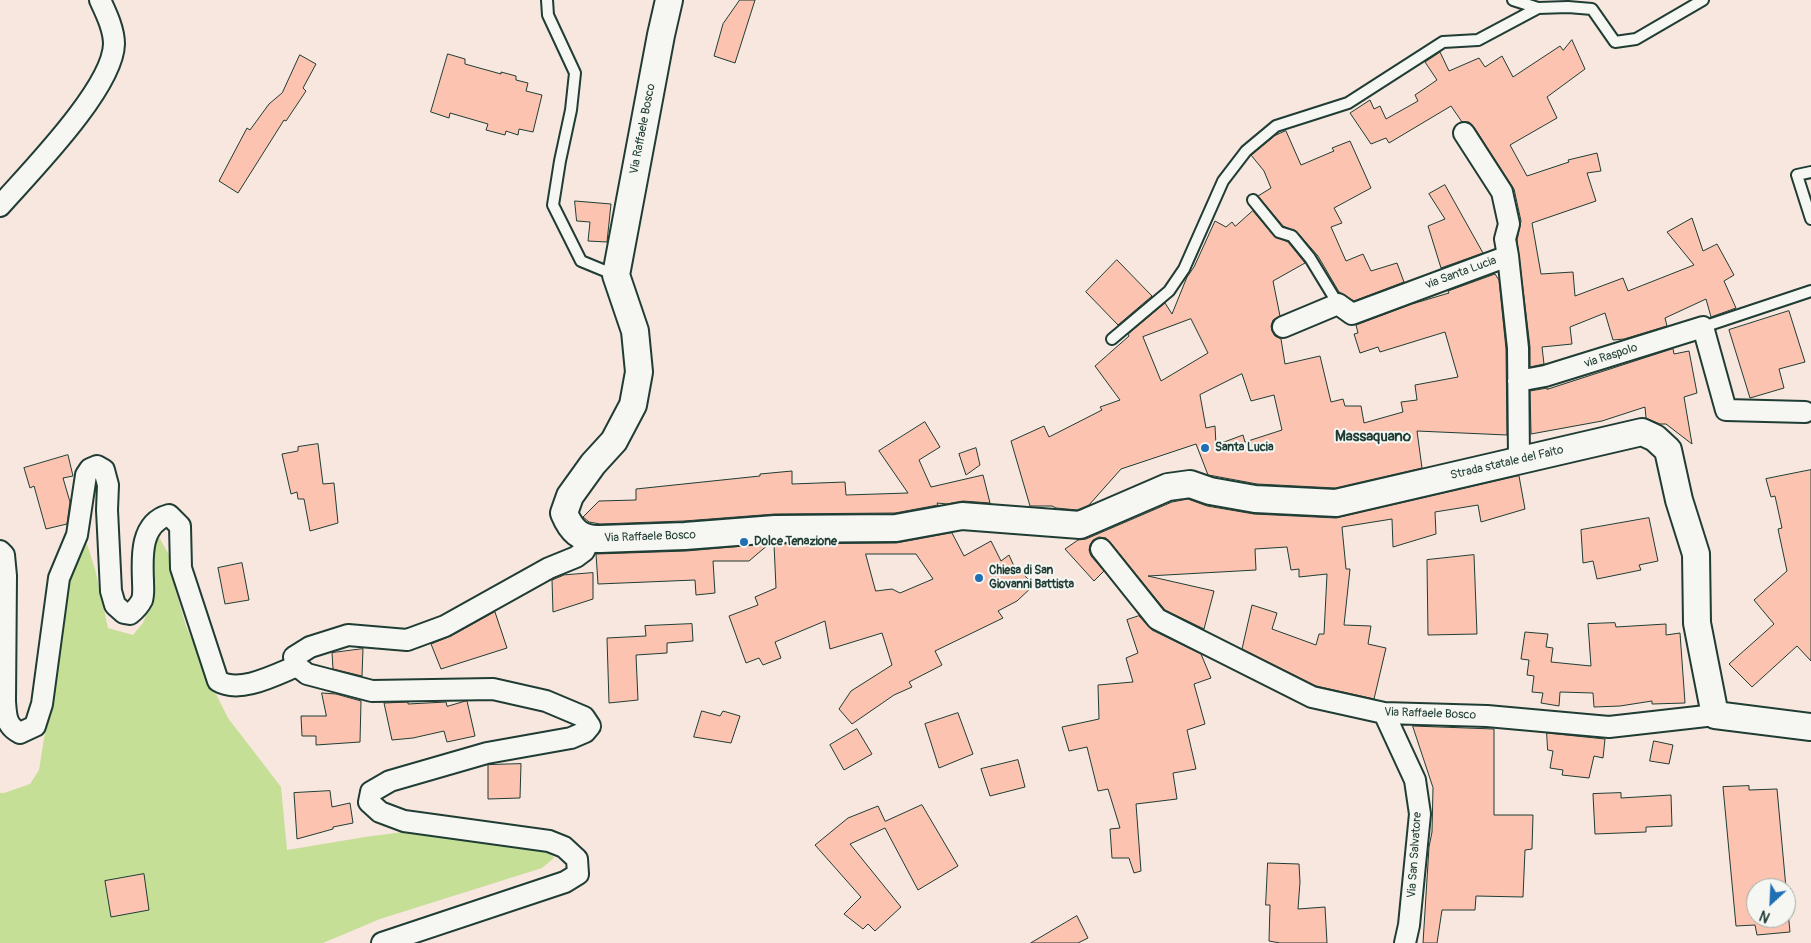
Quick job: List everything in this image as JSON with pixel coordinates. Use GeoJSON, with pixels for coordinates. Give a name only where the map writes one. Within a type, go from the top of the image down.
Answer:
{"type":"FeatureCollection","features":[{"type":"Feature","properties":{"kind":"street"},"geometry":{"type":"LineString","coordinates":[[0,206],[82,112],[110,66],[114,44],[108,20],[100,0]]}},
{"type":"Feature","properties":{"kind":"street","name":"Via Raffaele Bosco"},"geometry":{"type":"LineString","coordinates":[[669,0],[616,275],[635,331],[639,372],[633,404],[614,441],[593,464],[570,496],[564,513],[569,525],[577,534],[590,540],[775,530],[896,528],[962,516],[1080,525]]}},
{"type":"Feature","properties":{"kind":"street"},"geometry":{"type":"LineString","coordinates":[[1464,134],[1502,192],[1510,224],[1505,239],[1508,256]]}},
{"type":"Feature","properties":{"kind":"street","name":"via Santa Lucia"},"geometry":{"type":"LineString","coordinates":[[1338,304],[1352,314],[1508,256],[1518,348],[1519,460]]}},
{"type":"Feature","properties":{"kind":"street"},"geometry":{"type":"LineString","coordinates":[[1283,327],[1338,304]]}},
{"type":"Feature","properties":{"kind":"street"},"geometry":{"type":"LineString","coordinates":[[1703,327],[1726,410],[1806,412]]}},
{"type":"Feature","properties":{"kind":"street","name":"via Raspolo"},"geometry":{"type":"LineString","coordinates":[[1518,381],[1545,376],[1703,327]]}},
{"type":"Feature","properties":{"kind":"street","name":"Strada statale del Faito"},"geometry":{"type":"LineString","coordinates":[[1080,525],[1168,486],[1190,484],[1255,499],[1336,503],[1642,432],[1655,438],[1668,450],[1679,500],[1696,554],[1697,623],[1716,715]]}},
{"type":"Feature","properties":{"kind":"street"},"geometry":{"type":"LineString","coordinates":[[0,551],[4,555],[6,576],[5,701],[7,721],[14,730],[20,733],[35,726],[42,704],[59,578],[77,535],[86,475],[90,469],[97,466],[104,470],[108,485],[107,510],[111,591],[115,605],[130,614],[137,609],[143,598],[142,552],[148,531],[162,517],[169,515],[180,526],[180,568],[218,681],[224,685],[240,686],[266,679],[297,666]]}},
{"type":"Feature","properties":{"kind":"street"},"geometry":{"type":"LineString","coordinates":[[382,943],[565,882],[578,874],[577,859],[564,847],[549,841],[404,822],[380,812],[369,802],[371,792],[390,781],[487,753],[571,738],[585,732],[590,726],[584,717],[546,701],[493,689],[372,691],[307,674],[297,666],[294,657],[310,647],[348,635],[407,640],[445,626],[549,568],[576,557],[584,551],[590,540]]}},
{"type":"Feature","properties":{"kind":"street","name":"Via Raffaele Bosco"},"geometry":{"type":"LineString","coordinates":[[1101,549],[1157,619],[1312,697],[1384,713],[1487,716],[1608,727],[1716,715],[1811,727]]}},
{"type":"Feature","properties":{"kind":"street","name":"Via San Salvatore"},"geometry":{"type":"LineString","coordinates":[[1384,713],[1415,780],[1420,814],[1409,925],[1405,943]]}},
{"type":"Feature","properties":{"kind":"lane"},"geometry":{"type":"LineString","coordinates":[[547,0],[548,15],[575,73],[571,110],[553,205],[581,261],[616,275]]}},
{"type":"Feature","properties":{"kind":"lane"},"geometry":{"type":"LineString","coordinates":[[1513,0],[1538,8],[1568,7],[1592,9],[1615,42],[1636,39],[1702,0]]}},
{"type":"Feature","properties":{"kind":"lane"},"geometry":{"type":"LineString","coordinates":[[1112,339],[1169,291],[1184,269],[1223,181],[1246,151],[1276,126],[1348,103],[1444,42],[1478,40],[1538,8]]}},
{"type":"Feature","properties":{"kind":"lane"},"geometry":{"type":"LineString","coordinates":[[1811,172],[1797,175],[1811,219]]}},
{"type":"Feature","properties":{"kind":"lane"},"geometry":{"type":"LineString","coordinates":[[1253,200],[1279,232],[1292,236],[1310,258],[1338,304]]}},
{"type":"Feature","properties":{"kind":"lane","name":"via Raspolo"},"geometry":{"type":"LineString","coordinates":[[1703,327],[1811,291]]}},
{"type":"Feature","properties":{"kind":"green space"},"geometry":{"type":"Polygon","coordinates":[[[158,535],[169,555],[174,585],[186,626],[210,682],[228,718],[281,787],[287,850],[403,832],[549,851],[554,858],[542,868],[380,919],[323,943],[0,943],[0,793],[30,784],[39,770],[72,563],[87,544],[95,569],[108,628],[133,635],[143,623],[149,608],[152,545],[158,535]]]}},
{"type":"Feature","properties":{"kind":"building"},"geometry":{"type":"Polygon","coordinates":[[[740,0],[755,0],[735,63],[714,56],[723,24],[740,0]]]}},
{"type":"Feature","properties":{"kind":"building"},"geometry":{"type":"Polygon","coordinates":[[[1572,40],[1585,69],[1547,97],[1557,118],[1510,145],[1527,176],[1569,162],[1568,160],[1597,153],[1601,171],[1587,173],[1596,201],[1532,223],[1541,274],[1573,272],[1575,296],[1623,278],[1628,291],[1694,265],[1667,232],[1692,218],[1703,251],[1717,244],[1734,275],[1724,281],[1736,308],[1711,317],[1706,299],[1665,318],[1667,326],[1624,339],[1613,340],[1605,313],[1570,327],[1572,344],[1542,347],[1544,364],[1530,367],[1530,347],[1517,240],[1521,221],[1514,189],[1474,127],[1469,122],[1462,122],[1451,106],[1389,143],[1386,138],[1371,144],[1350,113],[1370,100],[1374,109],[1380,106],[1386,119],[1418,101],[1415,95],[1437,80],[1425,62],[1440,52],[1449,71],[1479,58],[1485,67],[1502,56],[1513,77],[1560,46],[1563,50],[1572,40]]]}},
{"type":"Feature","properties":{"kind":"building"},"geometry":{"type":"Polygon","coordinates":[[[448,54],[465,59],[465,64],[516,76],[516,80],[528,83],[526,91],[542,95],[533,132],[519,129],[518,135],[506,131],[505,135],[486,130],[488,124],[450,113],[449,118],[431,112],[448,54]]]}},
{"type":"Feature","properties":{"kind":"building"},"geometry":{"type":"Polygon","coordinates":[[[300,55],[316,64],[303,88],[306,91],[286,121],[284,120],[238,193],[219,181],[247,128],[250,130],[269,104],[282,93],[300,55]]]}},
{"type":"Feature","properties":{"kind":"building"},"geometry":{"type":"Polygon","coordinates":[[[1286,131],[1301,165],[1334,151],[1332,148],[1350,141],[1371,188],[1334,208],[1342,223],[1331,227],[1346,261],[1363,254],[1371,271],[1397,263],[1404,282],[1354,301],[1339,292],[1318,256],[1297,232],[1283,226],[1258,196],[1271,188],[1264,171],[1251,155],[1274,136],[1286,131]]]}},
{"type":"Feature","properties":{"kind":"building"},"geometry":{"type":"Polygon","coordinates":[[[1445,185],[1483,253],[1441,268],[1428,226],[1445,219],[1429,194],[1445,185]]]}},
{"type":"Feature","properties":{"kind":"building"},"geometry":{"type":"Polygon","coordinates":[[[575,201],[611,204],[607,242],[588,241],[590,222],[577,221],[575,201]]]}},
{"type":"Feature","properties":{"kind":"building"},"geometry":{"type":"Polygon","coordinates":[[[1253,211],[1274,236],[1288,242],[1305,263],[1273,281],[1280,316],[1273,320],[1272,331],[1275,336],[1281,339],[1285,364],[1320,356],[1331,402],[1343,399],[1345,406],[1361,406],[1364,423],[1403,412],[1401,402],[1417,400],[1415,385],[1458,377],[1445,332],[1380,352],[1378,347],[1360,353],[1354,334],[1358,333],[1356,325],[1412,304],[1449,293],[1448,291],[1495,274],[1499,280],[1506,349],[1507,435],[1417,431],[1422,468],[1335,488],[1257,484],[1208,475],[1196,444],[1121,469],[1089,505],[1077,510],[1052,506],[1030,506],[1011,441],[1044,426],[1049,437],[1102,410],[1100,407],[1120,400],[1095,366],[1129,336],[1128,334],[1165,303],[1172,314],[1187,277],[1194,267],[1215,221],[1226,227],[1232,222],[1235,226],[1253,211]],[[1191,319],[1143,337],[1161,381],[1208,353],[1191,319]],[[1242,374],[1200,395],[1206,428],[1215,426],[1216,445],[1243,435],[1245,442],[1282,430],[1274,395],[1251,401],[1242,374]]]}},
{"type":"Feature","properties":{"kind":"building"},"geometry":{"type":"Polygon","coordinates":[[[1117,260],[1152,296],[1118,325],[1086,292],[1117,260]]]}},
{"type":"Feature","properties":{"kind":"building"},"geometry":{"type":"Polygon","coordinates":[[[1789,311],[1805,362],[1779,369],[1784,388],[1750,398],[1729,330],[1789,311]]]}},
{"type":"Feature","properties":{"kind":"building"},"geometry":{"type":"Polygon","coordinates":[[[1673,349],[1674,354],[1689,351],[1697,393],[1684,397],[1692,444],[1666,424],[1660,424],[1646,418],[1645,407],[1602,421],[1531,434],[1530,391],[1547,389],[1673,349]]]}},
{"type":"Feature","properties":{"kind":"building"},"geometry":{"type":"Polygon","coordinates":[[[925,422],[940,447],[919,460],[931,487],[983,475],[990,503],[963,501],[947,504],[937,503],[938,505],[895,513],[775,514],[684,521],[600,524],[589,522],[583,517],[599,501],[636,500],[636,489],[792,471],[792,484],[845,482],[846,495],[908,493],[879,451],[925,422]]]}},
{"type":"Feature","properties":{"kind":"building"},"geometry":{"type":"Polygon","coordinates":[[[318,444],[323,484],[334,483],[338,523],[310,531],[304,499],[298,499],[297,492],[291,494],[282,454],[298,451],[298,447],[318,444]]]}},
{"type":"Feature","properties":{"kind":"building"},"geometry":{"type":"Polygon","coordinates":[[[976,448],[980,465],[966,475],[959,454],[976,448]]]}},
{"type":"Feature","properties":{"kind":"building"},"geometry":{"type":"Polygon","coordinates":[[[68,455],[73,476],[63,478],[70,502],[67,524],[46,529],[34,486],[30,488],[24,468],[68,455]]]}},
{"type":"Feature","properties":{"kind":"building"},"geometry":{"type":"Polygon","coordinates":[[[1811,470],[1811,661],[1797,646],[1752,687],[1729,664],[1774,624],[1754,600],[1787,571],[1778,529],[1782,528],[1775,496],[1771,497],[1766,479],[1811,470]]]}},
{"type":"Feature","properties":{"kind":"building"},"geometry":{"type":"Polygon","coordinates":[[[1519,476],[1525,509],[1481,522],[1478,505],[1435,512],[1436,534],[1393,547],[1392,519],[1342,527],[1346,569],[1350,569],[1344,625],[1371,626],[1368,644],[1386,648],[1374,699],[1316,686],[1242,649],[1252,605],[1277,613],[1272,629],[1316,645],[1319,634],[1324,634],[1327,574],[1299,577],[1299,569],[1291,570],[1287,547],[1255,549],[1256,570],[1148,576],[1214,591],[1204,629],[1165,610],[1106,538],[1099,537],[1093,540],[1090,545],[1091,556],[1104,571],[1094,581],[1065,549],[1078,540],[1086,539],[1172,502],[1188,499],[1207,506],[1254,514],[1336,518],[1519,476]]]}},
{"type":"Feature","properties":{"kind":"building"},"geometry":{"type":"Polygon","coordinates":[[[1649,518],[1658,561],[1639,565],[1641,570],[1597,579],[1593,561],[1583,563],[1581,530],[1649,518]]]}},
{"type":"Feature","properties":{"kind":"building"},"geometry":{"type":"Polygon","coordinates":[[[952,533],[964,556],[991,541],[1001,561],[1009,555],[1013,564],[1034,585],[1017,601],[998,611],[1003,618],[935,651],[942,665],[909,682],[912,687],[894,695],[852,724],[839,709],[851,691],[892,665],[882,633],[830,649],[825,621],[775,642],[781,658],[763,665],[759,658],[746,663],[729,616],[758,605],[755,597],[776,588],[774,544],[896,543],[952,533]],[[866,554],[876,591],[892,589],[900,593],[933,579],[916,554],[866,554]]]}},
{"type":"Feature","properties":{"kind":"building"},"geometry":{"type":"Polygon","coordinates":[[[769,544],[749,561],[713,561],[715,593],[696,595],[695,580],[598,584],[596,554],[686,551],[769,544]]]}},
{"type":"Feature","properties":{"kind":"building"},"geometry":{"type":"Polygon","coordinates":[[[1474,555],[1477,634],[1428,635],[1427,560],[1474,555]]]}},
{"type":"Feature","properties":{"kind":"building"},"geometry":{"type":"Polygon","coordinates":[[[242,563],[249,600],[225,604],[218,568],[242,563]]]}},
{"type":"Feature","properties":{"kind":"building"},"geometry":{"type":"Polygon","coordinates":[[[593,573],[593,599],[553,612],[552,580],[564,575],[593,573]]]}},
{"type":"Feature","properties":{"kind":"building"},"geometry":{"type":"Polygon","coordinates":[[[495,612],[507,648],[441,669],[431,644],[451,636],[495,612]]]}},
{"type":"Feature","properties":{"kind":"building"},"geometry":{"type":"Polygon","coordinates":[[[1139,616],[1152,630],[1201,654],[1211,678],[1194,684],[1205,724],[1187,730],[1196,769],[1173,773],[1177,799],[1136,804],[1141,871],[1134,873],[1129,858],[1112,858],[1110,829],[1120,828],[1108,789],[1098,791],[1087,747],[1069,751],[1062,727],[1099,719],[1098,685],[1133,682],[1126,658],[1138,653],[1127,620],[1139,616]]]}},
{"type":"Feature","properties":{"kind":"building"},"geometry":{"type":"Polygon","coordinates":[[[1615,623],[1616,627],[1666,624],[1666,635],[1680,633],[1685,703],[1652,704],[1652,701],[1620,706],[1594,707],[1593,693],[1560,692],[1559,706],[1541,703],[1543,693],[1532,692],[1534,676],[1527,675],[1529,660],[1521,659],[1525,632],[1548,634],[1546,647],[1553,648],[1551,662],[1591,666],[1588,624],[1615,623]]]}},
{"type":"Feature","properties":{"kind":"building"},"geometry":{"type":"Polygon","coordinates":[[[692,624],[693,641],[667,643],[667,653],[636,655],[638,700],[609,703],[607,638],[646,636],[645,626],[692,624]]]}},
{"type":"Feature","properties":{"kind":"building"},"geometry":{"type":"Polygon","coordinates":[[[363,649],[362,676],[333,669],[332,653],[363,649]]]}},
{"type":"Feature","properties":{"kind":"building"},"geometry":{"type":"Polygon","coordinates":[[[322,693],[336,694],[361,701],[360,742],[316,745],[316,736],[302,736],[301,716],[326,716],[322,693]]]}},
{"type":"Feature","properties":{"kind":"building"},"geometry":{"type":"Polygon","coordinates":[[[467,701],[475,736],[447,742],[444,731],[413,738],[392,740],[384,703],[446,702],[447,706],[467,701]]]}},
{"type":"Feature","properties":{"kind":"building"},"geometry":{"type":"Polygon","coordinates":[[[702,711],[720,716],[723,711],[740,716],[731,743],[694,737],[702,711]]]}},
{"type":"Feature","properties":{"kind":"building"},"geometry":{"type":"Polygon","coordinates":[[[958,713],[973,754],[939,768],[925,724],[958,713]]]}},
{"type":"Feature","properties":{"kind":"building"},"geometry":{"type":"Polygon","coordinates":[[[1413,726],[1494,729],[1494,815],[1533,815],[1532,849],[1525,850],[1523,897],[1476,896],[1475,910],[1442,910],[1437,943],[1423,943],[1429,847],[1432,832],[1433,788],[1413,726]]]}},
{"type":"Feature","properties":{"kind":"building"},"geometry":{"type":"Polygon","coordinates":[[[857,729],[872,754],[844,770],[830,745],[857,729]]]}},
{"type":"Feature","properties":{"kind":"building"},"geometry":{"type":"Polygon","coordinates":[[[1547,733],[1605,739],[1603,758],[1594,756],[1589,778],[1562,775],[1563,770],[1550,768],[1553,751],[1548,750],[1547,733]]]}},
{"type":"Feature","properties":{"kind":"building"},"geometry":{"type":"Polygon","coordinates":[[[1654,741],[1673,745],[1669,764],[1650,761],[1654,741]]]}},
{"type":"Feature","properties":{"kind":"building"},"geometry":{"type":"Polygon","coordinates":[[[1018,760],[1025,787],[990,796],[981,769],[1018,760]]]}},
{"type":"Feature","properties":{"kind":"building"},"geometry":{"type":"Polygon","coordinates":[[[521,764],[520,798],[488,799],[488,765],[521,764]]]}},
{"type":"Feature","properties":{"kind":"building"},"geometry":{"type":"Polygon","coordinates":[[[1749,786],[1749,790],[1777,789],[1785,878],[1746,878],[1746,925],[1736,926],[1723,787],[1749,786]]]}},
{"type":"Feature","properties":{"kind":"building"},"geometry":{"type":"Polygon","coordinates":[[[330,791],[332,807],[350,803],[353,823],[333,827],[333,829],[297,839],[294,793],[330,791]]]}},
{"type":"Feature","properties":{"kind":"building"},"geometry":{"type":"Polygon","coordinates":[[[1621,793],[1621,798],[1671,795],[1672,826],[1646,827],[1646,832],[1595,834],[1593,794],[1621,793]]]}},
{"type":"Feature","properties":{"kind":"building"},"geometry":{"type":"Polygon","coordinates":[[[922,805],[958,866],[918,890],[885,828],[850,844],[901,907],[875,931],[868,924],[863,929],[844,914],[861,897],[815,845],[848,818],[878,806],[885,821],[922,805]]]}},
{"type":"Feature","properties":{"kind":"building"},"geometry":{"type":"Polygon","coordinates":[[[1268,863],[1299,864],[1298,909],[1325,907],[1327,943],[1280,943],[1269,941],[1270,905],[1266,905],[1268,863]]]}},
{"type":"Feature","properties":{"kind":"building"},"geometry":{"type":"Polygon","coordinates":[[[144,874],[149,910],[111,917],[105,881],[144,874]]]}},
{"type":"Feature","properties":{"kind":"building"},"geometry":{"type":"Polygon","coordinates":[[[1077,916],[1088,938],[1078,943],[1031,943],[1077,916]]]}},
{"type":"Feature","properties":{"kind":"building"},"geometry":{"type":"Polygon","coordinates":[[[1756,928],[1790,928],[1790,932],[1757,935],[1756,928]]]}},
{"type":"Feature","properties":{"kind":"place","name":"Santa Lucia"},"geometry":{"type":"Point","coordinates":[1205,448]}},
{"type":"Feature","properties":{"kind":"place","name":"Dolce Tenazione"},"geometry":{"type":"Point","coordinates":[744,542]}},
{"type":"Feature","properties":{"kind":"place","name":"Chiesa di San Giovanni Battista"},"geometry":{"type":"Point","coordinates":[979,578]}},
{"type":"Feature","properties":{"kind":"district","name":"Massaquano"},"geometry":{"type":"Point","coordinates":[1373,437]}}]}
